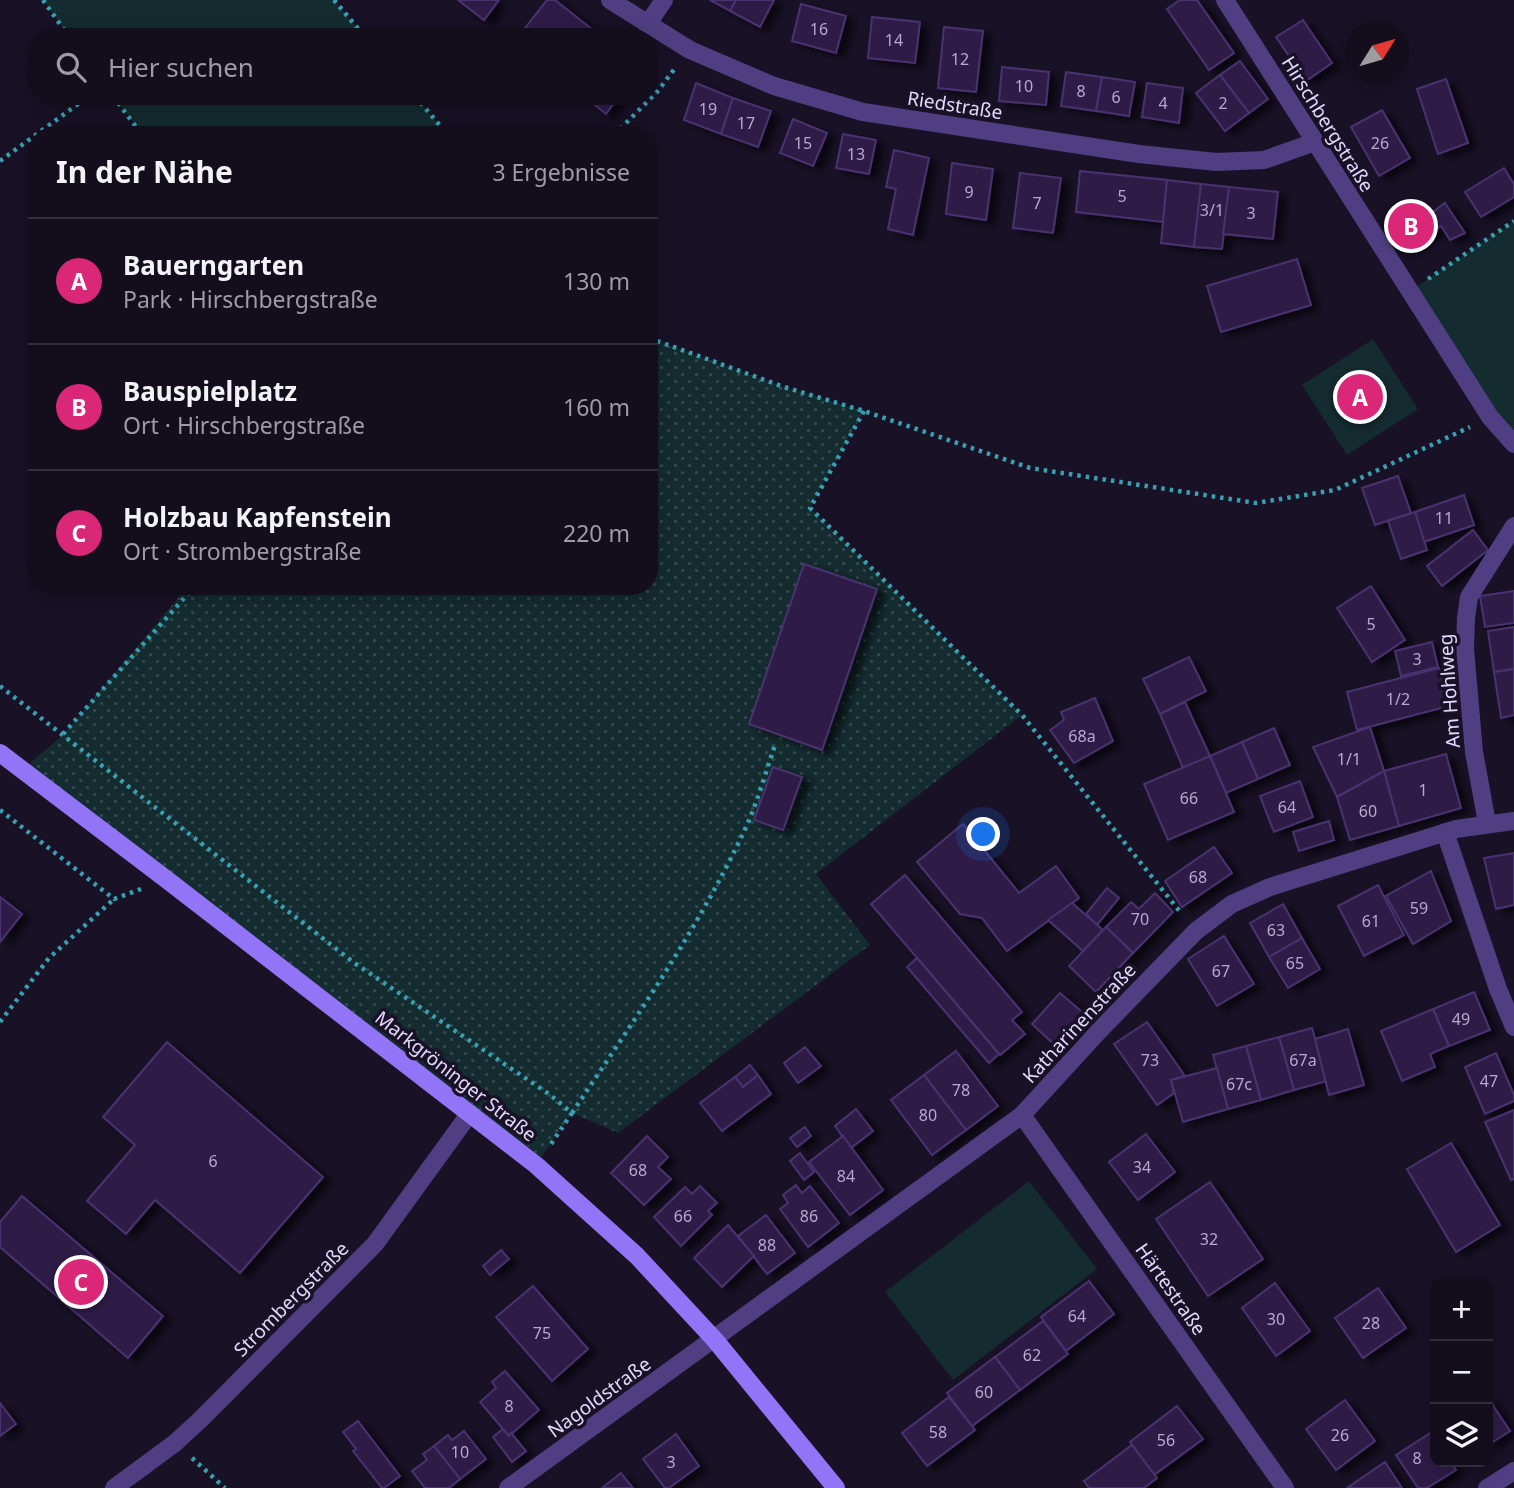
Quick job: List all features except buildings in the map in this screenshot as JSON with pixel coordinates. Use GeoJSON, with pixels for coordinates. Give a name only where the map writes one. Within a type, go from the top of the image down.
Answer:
{"type":"FeatureCollection","features":[{"type":"Feature","properties":{"kind":"main road","name":"Markgröninger Straße"},"geometry":{"type":"LineString","coordinates":[[0,754],[536,1165],[637,1256],[715,1340],[836,1488]]}},
{"type":"Feature","properties":{"kind":"street","name":"Riedstraße"},"geometry":{"type":"LineString","coordinates":[[610,0],[653,28]]}},
{"type":"Feature","properties":{"kind":"street"},"geometry":{"type":"LineString","coordinates":[[648,25],[664,0]]}},
{"type":"Feature","properties":{"kind":"street","name":"Hirschbergstraße"},"geometry":{"type":"LineString","coordinates":[[1225,0],[1490,417],[1514,444]]}},
{"type":"Feature","properties":{"kind":"street","name":"Riedstraße"},"geometry":{"type":"LineString","coordinates":[[658,31],[690,50],[774,86],[863,112],[1139,154],[1216,162],[1264,160],[1315,142]]}},
{"type":"Feature","properties":{"kind":"street","name":"Am Hohlweg"},"geometry":{"type":"LineString","coordinates":[[1487,823],[1474,752],[1465,618],[1469,597],[1514,526]]}},
{"type":"Feature","properties":{"kind":"street","name":"Katharinenstraße"},"geometry":{"type":"LineString","coordinates":[[715,1340],[1022,1115],[1196,931],[1232,904],[1270,887],[1445,832],[1487,823],[1514,821]]}},
{"type":"Feature","properties":{"kind":"street"},"geometry":{"type":"LineString","coordinates":[[1445,832],[1497,989],[1514,1027]]}},
{"type":"Feature","properties":{"kind":"street","name":"Strombergstraße"},"geometry":{"type":"LineString","coordinates":[[114,1488],[175,1443],[211,1410],[375,1244],[470,1113]]}},
{"type":"Feature","properties":{"kind":"street","name":"Härtestraße"},"geometry":{"type":"LineString","coordinates":[[1022,1115],[1285,1488]]}},
{"type":"Feature","properties":{"kind":"street","name":"Nagoldstraße"},"geometry":{"type":"LineString","coordinates":[[508,1488],[715,1340]]}},
{"type":"Feature","properties":{"kind":"street"},"geometry":{"type":"LineString","coordinates":[[1487,1488],[1514,1471]]}},
{"type":"Feature","properties":{"kind":"path"},"geometry":{"type":"LineString","coordinates":[[43,0],[63,28]]}},
{"type":"Feature","properties":{"kind":"path"},"geometry":{"type":"LineString","coordinates":[[334,0],[357,28]]}},
{"type":"Feature","properties":{"kind":"path"},"geometry":{"type":"LineString","coordinates":[[658,91],[690,50]]}},
{"type":"Feature","properties":{"kind":"path"},"geometry":{"type":"LineString","coordinates":[[48,126],[77,105]]}},
{"type":"Feature","properties":{"kind":"path"},"geometry":{"type":"LineString","coordinates":[[120,105],[135,126]]}},
{"type":"Feature","properties":{"kind":"path"},"geometry":{"type":"LineString","coordinates":[[423,105],[440,126]]}},
{"type":"Feature","properties":{"kind":"path"},"geometry":{"type":"LineString","coordinates":[[623,126],[644,105]]}},
{"type":"Feature","properties":{"kind":"path"},"geometry":{"type":"LineString","coordinates":[[0,161],[28,141]]}},
{"type":"Feature","properties":{"kind":"path"},"geometry":{"type":"LineString","coordinates":[[1410,291],[1514,221]]}},
{"type":"Feature","properties":{"kind":"path"},"geometry":{"type":"LineString","coordinates":[[658,341],[784,387],[864,411],[1030,468],[1256,503],[1335,490],[1490,417]]}},
{"type":"Feature","properties":{"kind":"path"},"geometry":{"type":"LineString","coordinates":[[864,411],[810,508],[1022,715],[1196,931]]}},
{"type":"Feature","properties":{"kind":"path"},"geometry":{"type":"LineString","coordinates":[[64,734],[187,595]]}},
{"type":"Feature","properties":{"kind":"path"},"geometry":{"type":"LineString","coordinates":[[0,686],[353,962],[572,1113]]}},
{"type":"Feature","properties":{"kind":"path"},"geometry":{"type":"LineString","coordinates":[[536,1165],[654,991],[708,901],[747,824],[775,745]]}},
{"type":"Feature","properties":{"kind":"path"},"geometry":{"type":"LineString","coordinates":[[0,810],[114,899]]}},
{"type":"Feature","properties":{"kind":"path"},"geometry":{"type":"LineString","coordinates":[[0,1022],[49,958],[114,899],[166,879]]}},
{"type":"Feature","properties":{"kind":"path"},"geometry":{"type":"LineString","coordinates":[[175,1443],[225,1488]]}},
{"type":"Feature","properties":{"kind":"green space"},"geometry":{"type":"Polygon","coordinates":[[[43,0],[334,0],[357,28],[63,28],[43,0]]]}},
{"type":"Feature","properties":{"kind":"green space"},"geometry":{"type":"Polygon","coordinates":[[[120,105],[423,105],[440,126],[136,126],[120,105]]]}},
{"type":"Feature","properties":{"kind":"green space"},"geometry":{"type":"Polygon","coordinates":[[[1514,221],[1514,444],[1410,291],[1514,221]]]}},
{"type":"Feature","properties":{"kind":"green space"},"geometry":{"type":"Polygon","coordinates":[[[1373,339],[1418,409],[1347,455],[1302,385],[1373,339]]]}},
{"type":"Feature","properties":{"kind":"green space"},"geometry":{"type":"Polygon","coordinates":[[[658,341],[784,387],[864,411],[810,508],[1022,715],[816,874],[870,945],[618,1133],[572,1113],[536,1165],[22,770],[64,734],[180,595],[658,595],[658,341]]]}},
{"type":"Feature","properties":{"kind":"green space"},"geometry":{"type":"Polygon","coordinates":[[[1029,1181],[1097,1269],[953,1380],[885,1292],[1029,1181]]]}},
{"type":"Feature","properties":{"kind":"place","name":"Bauspielplatz"},"geometry":{"type":"Point","coordinates":[1411,226]}},
{"type":"Feature","properties":{"kind":"place","name":"Bauerngarten"},"geometry":{"type":"Point","coordinates":[1360,397]}},
{"type":"Feature","properties":{"kind":"place","name":"Holzbau Kapfenstein"},"geometry":{"type":"Point","coordinates":[81,1282]}}]}
